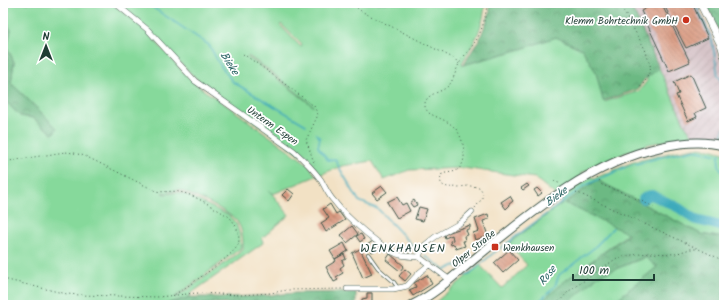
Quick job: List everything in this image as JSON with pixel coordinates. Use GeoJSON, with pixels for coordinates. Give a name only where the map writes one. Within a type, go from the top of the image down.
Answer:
{"type":"FeatureCollection","features":[{"type":"Feature","properties":{"kind":"main road","name":"Olper Straße"},"geometry":{"type":"LineString","coordinates":[[412,305],[429,295],[453,277],[545,204],[572,185],[593,173],[647,151],[671,145],[697,142],[724,146]]}},
{"type":"Feature","properties":{"kind":"street","name":"Unterm Espen"},"geometry":{"type":"LineString","coordinates":[[115,3],[148,30],[195,81],[294,151],[306,162],[318,177],[335,203],[364,231],[376,241],[400,255],[419,257]]}},
{"type":"Feature","properties":{"kind":"street"},"geometry":{"type":"LineString","coordinates":[[700,3],[722,47],[724,55]]}},
{"type":"Feature","properties":{"kind":"street"},"geometry":{"type":"LineString","coordinates":[[453,277],[419,257],[425,245],[435,237],[460,223],[472,212]]}},
{"type":"Feature","properties":{"kind":"street"},"geometry":{"type":"LineString","coordinates":[[347,289],[398,288],[407,286],[430,264]]}},
{"type":"Feature","properties":{"kind":"lane"},"geometry":{"type":"LineString","coordinates":[[368,254],[378,268],[393,281],[398,288]]}},
{"type":"Feature","properties":{"kind":"path"},"geometry":{"type":"LineString","coordinates":[[351,3],[361,11],[455,59],[459,64]]}},
{"type":"Feature","properties":{"kind":"path"},"geometry":{"type":"LineString","coordinates":[[472,212],[483,197],[482,190],[477,187],[470,186],[449,188],[441,182],[442,174],[458,170],[461,166],[464,148],[461,138],[455,127],[429,113],[426,110],[425,103],[431,96],[449,85],[459,64],[478,38],[486,14],[487,3]]}},
{"type":"Feature","properties":{"kind":"path"},"geometry":{"type":"LineString","coordinates":[[616,3],[620,5],[636,32],[645,49],[651,68],[646,80],[639,90]]}},
{"type":"Feature","properties":{"kind":"path"},"geometry":{"type":"LineString","coordinates":[[243,54],[314,106],[318,115],[306,140],[317,169],[318,177]]}},
{"type":"Feature","properties":{"kind":"path"},"geometry":{"type":"LineString","coordinates":[[3,162],[65,152],[85,156],[156,191],[178,191],[188,194],[232,219],[238,238],[238,245],[235,249],[224,260],[174,295]]}},
{"type":"Feature","properties":{"kind":"path"},"geometry":{"type":"LineString","coordinates":[[595,176],[602,185],[618,190],[654,207]]}},
{"type":"Feature","properties":{"kind":"path"},"geometry":{"type":"LineString","coordinates":[[591,198],[724,262]]}},
{"type":"Feature","properties":{"kind":"path"},"geometry":{"type":"LineString","coordinates":[[556,305],[569,291],[617,258],[649,253],[674,254],[690,249],[699,249]]}},
{"type":"Feature","properties":{"kind":"path"},"geometry":{"type":"LineString","coordinates":[[3,279],[80,296],[158,297],[196,293],[240,295],[271,293],[286,290],[347,289]]}},
{"type":"Feature","properties":{"kind":"shaded area"},"geometry":{"type":"Polygon","coordinates":[[[628,3],[697,3],[712,35],[724,70],[724,141],[693,136],[685,125],[635,14],[628,3]]]}},
{"type":"Feature","properties":{"kind":"green space"},"geometry":{"type":"Polygon","coordinates":[[[3,3],[113,3],[146,31],[185,74],[202,89],[308,164],[316,176],[273,194],[269,190],[289,215],[262,238],[263,243],[190,294],[190,297],[166,305],[3,305],[3,98],[20,116],[33,118],[53,134],[57,128],[11,83],[14,62],[7,47],[11,30],[3,17],[3,3]],[[178,190],[162,193],[166,194],[178,192],[187,195],[228,215],[236,223],[240,235],[241,248],[175,297],[243,250],[241,229],[234,219],[228,214],[211,204],[178,190]]]}},
{"type":"Feature","properties":{"kind":"green space"},"geometry":{"type":"Polygon","coordinates":[[[117,3],[485,3],[483,20],[474,42],[462,63],[463,65],[521,49],[556,37],[582,49],[596,72],[604,102],[639,91],[647,81],[647,77],[659,68],[685,125],[693,136],[649,144],[620,155],[580,174],[595,178],[633,162],[695,148],[710,149],[724,153],[724,238],[701,234],[597,180],[565,203],[629,233],[565,281],[538,305],[432,305],[480,265],[502,288],[527,265],[508,244],[564,202],[535,178],[463,168],[409,170],[384,180],[372,161],[342,166],[319,175],[307,159],[205,87],[117,3]],[[281,24],[280,25],[301,47],[302,45],[281,24]],[[248,56],[247,57],[314,106],[266,68],[248,56]]]}},
{"type":"Feature","properties":{"kind":"green space"},"geometry":{"type":"Polygon","coordinates":[[[489,3],[628,3],[635,14],[659,68],[644,80],[638,89],[603,101],[596,72],[582,49],[556,37],[521,49],[463,65],[480,38],[490,12],[489,3]]]}},
{"type":"Feature","properties":{"kind":"green space"},"geometry":{"type":"Polygon","coordinates":[[[705,3],[724,3],[724,41],[705,3]]]}},
{"type":"Feature","properties":{"kind":"green space"},"geometry":{"type":"Polygon","coordinates":[[[3,17],[11,30],[7,47],[14,62],[11,83],[57,128],[53,134],[33,118],[20,116],[3,98],[3,17]]]}},
{"type":"Feature","properties":{"kind":"green space"},"geometry":{"type":"Polygon","coordinates":[[[597,180],[701,234],[724,238],[724,305],[610,305],[657,267],[645,257],[598,276],[566,305],[538,305],[565,281],[629,234],[565,203],[597,180]]]}},
{"type":"Feature","properties":{"kind":"green space"},"geometry":{"type":"Polygon","coordinates":[[[646,257],[657,267],[610,305],[566,305],[598,276],[646,257]]]}},
{"type":"Feature","properties":{"kind":"green space"},"geometry":{"type":"Polygon","coordinates":[[[356,292],[356,305],[228,305],[227,303],[166,305],[190,297],[356,292]]]}},
{"type":"Feature","properties":{"kind":"building"},"geometry":{"type":"Polygon","coordinates":[[[656,3],[661,3],[690,62],[669,71],[641,11],[656,3]]]}},
{"type":"Feature","properties":{"kind":"building","name":"Klemm Bohrtechnik GmbH"},"geometry":{"type":"Polygon","coordinates":[[[663,3],[692,3],[708,38],[686,48],[663,3]]]}},
{"type":"Feature","properties":{"kind":"building"},"geometry":{"type":"Polygon","coordinates":[[[691,74],[706,108],[695,113],[697,117],[688,121],[676,95],[679,94],[674,82],[691,74]]]}},
{"type":"Feature","properties":{"kind":"building"},"geometry":{"type":"Polygon","coordinates":[[[527,184],[529,186],[523,190],[521,188],[527,184]]]}},
{"type":"Feature","properties":{"kind":"building"},"geometry":{"type":"Polygon","coordinates":[[[382,186],[387,192],[377,199],[372,193],[382,186]]]}},
{"type":"Feature","properties":{"kind":"building"},"geometry":{"type":"Polygon","coordinates":[[[537,188],[542,193],[538,196],[534,190],[537,188]]]}},
{"type":"Feature","properties":{"kind":"building"},"geometry":{"type":"Polygon","coordinates":[[[288,189],[294,194],[289,201],[282,195],[288,189]]]}},
{"type":"Feature","properties":{"kind":"building"},"geometry":{"type":"Polygon","coordinates":[[[510,196],[513,201],[506,209],[501,202],[510,196]]]}},
{"type":"Feature","properties":{"kind":"building"},"geometry":{"type":"Polygon","coordinates":[[[397,197],[402,205],[406,203],[410,211],[397,218],[387,202],[397,197]]]}},
{"type":"Feature","properties":{"kind":"building"},"geometry":{"type":"Polygon","coordinates":[[[414,200],[417,205],[413,207],[410,203],[414,200]]]}},
{"type":"Feature","properties":{"kind":"building"},"geometry":{"type":"Polygon","coordinates":[[[330,204],[336,214],[339,212],[345,220],[326,232],[321,223],[329,218],[323,209],[330,204]]]}},
{"type":"Feature","properties":{"kind":"building"},"geometry":{"type":"Polygon","coordinates":[[[419,207],[427,209],[423,221],[415,219],[419,207]]]}},
{"type":"Feature","properties":{"kind":"building"},"geometry":{"type":"Polygon","coordinates":[[[488,214],[489,219],[483,221],[488,236],[475,240],[473,233],[479,231],[475,219],[488,214]]]}},
{"type":"Feature","properties":{"kind":"building"},"geometry":{"type":"Polygon","coordinates":[[[470,225],[470,228],[466,230],[468,235],[464,236],[465,241],[463,241],[465,246],[456,249],[454,244],[451,245],[450,241],[453,240],[452,235],[445,238],[444,235],[470,225]]]}},
{"type":"Feature","properties":{"kind":"building"},"geometry":{"type":"Polygon","coordinates":[[[352,226],[358,234],[347,243],[341,235],[352,226]]]}},
{"type":"Feature","properties":{"kind":"building"},"geometry":{"type":"Polygon","coordinates":[[[361,234],[364,239],[360,242],[356,236],[361,234]]]}},
{"type":"Feature","properties":{"kind":"building"},"geometry":{"type":"Polygon","coordinates":[[[373,241],[378,249],[372,252],[367,245],[373,241]]]}},
{"type":"Feature","properties":{"kind":"building"},"geometry":{"type":"Polygon","coordinates":[[[344,243],[348,251],[335,259],[330,251],[344,243]]]}},
{"type":"Feature","properties":{"kind":"building"},"geometry":{"type":"Polygon","coordinates":[[[360,249],[372,274],[363,278],[352,253],[360,249]]]}},
{"type":"Feature","properties":{"kind":"building"},"geometry":{"type":"Polygon","coordinates":[[[509,250],[518,260],[503,273],[494,263],[509,250]]]}},
{"type":"Feature","properties":{"kind":"building"},"geometry":{"type":"Polygon","coordinates":[[[344,254],[346,259],[342,261],[344,265],[340,268],[343,273],[336,277],[338,280],[334,282],[326,267],[336,261],[335,259],[344,254]]]}},
{"type":"Feature","properties":{"kind":"building"},"geometry":{"type":"Polygon","coordinates":[[[390,254],[404,266],[400,271],[386,260],[390,254]]]}},
{"type":"Feature","properties":{"kind":"building"},"geometry":{"type":"Polygon","coordinates":[[[405,269],[411,274],[405,281],[399,276],[405,269]]]}},
{"type":"Feature","properties":{"kind":"building"},"geometry":{"type":"Polygon","coordinates":[[[427,275],[432,284],[413,296],[409,290],[416,287],[414,283],[427,275]]]}},
{"type":"Feature","properties":{"kind":"building"},"geometry":{"type":"Polygon","coordinates":[[[367,293],[372,293],[372,302],[362,303],[362,299],[367,298],[367,293]]]}},
{"type":"Feature","properties":{"kind":"waterway","name":"Bieke"},"geometry":{"type":"LineString","coordinates":[[146,3],[209,45],[220,65],[233,82],[306,125]]}},
{"type":"Feature","properties":{"kind":"waterway"},"geometry":{"type":"LineString","coordinates":[[695,3],[712,40],[718,76],[721,79],[724,107]]}},
{"type":"Feature","properties":{"kind":"waterway"},"geometry":{"type":"LineString","coordinates":[[723,142],[724,129]]}},
{"type":"Feature","properties":{"kind":"waterway","name":"Bieke"},"geometry":{"type":"LineString","coordinates":[[316,134],[320,138],[318,147],[328,160],[335,159],[359,201],[378,209],[417,250]]}},
{"type":"Feature","properties":{"kind":"waterway","name":"Bieke"},"geometry":{"type":"LineString","coordinates":[[463,273],[465,275],[471,273],[491,255],[584,186],[628,166],[669,155],[693,150],[719,155]]}},
{"type":"Feature","properties":{"kind":"waterway"},"geometry":{"type":"LineString","coordinates":[[720,154],[719,164],[724,174]]}},
{"type":"Feature","properties":{"kind":"waterway","name":"Rose"},"geometry":{"type":"LineString","coordinates":[[643,199],[652,195],[679,208],[696,220],[724,228]]}},
{"type":"Feature","properties":{"kind":"waterway","name":"Rose"},"geometry":{"type":"LineString","coordinates":[[536,305],[555,286],[559,275],[594,248],[613,228]]}},
{"type":"Feature","properties":{"kind":"waterway","name":"Bieke"},"geometry":{"type":"LineString","coordinates":[[425,256],[445,270],[456,265],[459,268]]}},
{"type":"Feature","properties":{"kind":"place","name":"Klemm Bohrtechnik GmbH"},"geometry":{"type":"Point","coordinates":[686,20]}},
{"type":"Feature","properties":{"kind":"place","name":"Wenkhausen"},"geometry":{"type":"Point","coordinates":[495,247]}},
{"type":"Feature","properties":{"kind":"district","name":"WENKHAUSEN"},"geometry":{"type":"Point","coordinates":[403,248]}}]}
